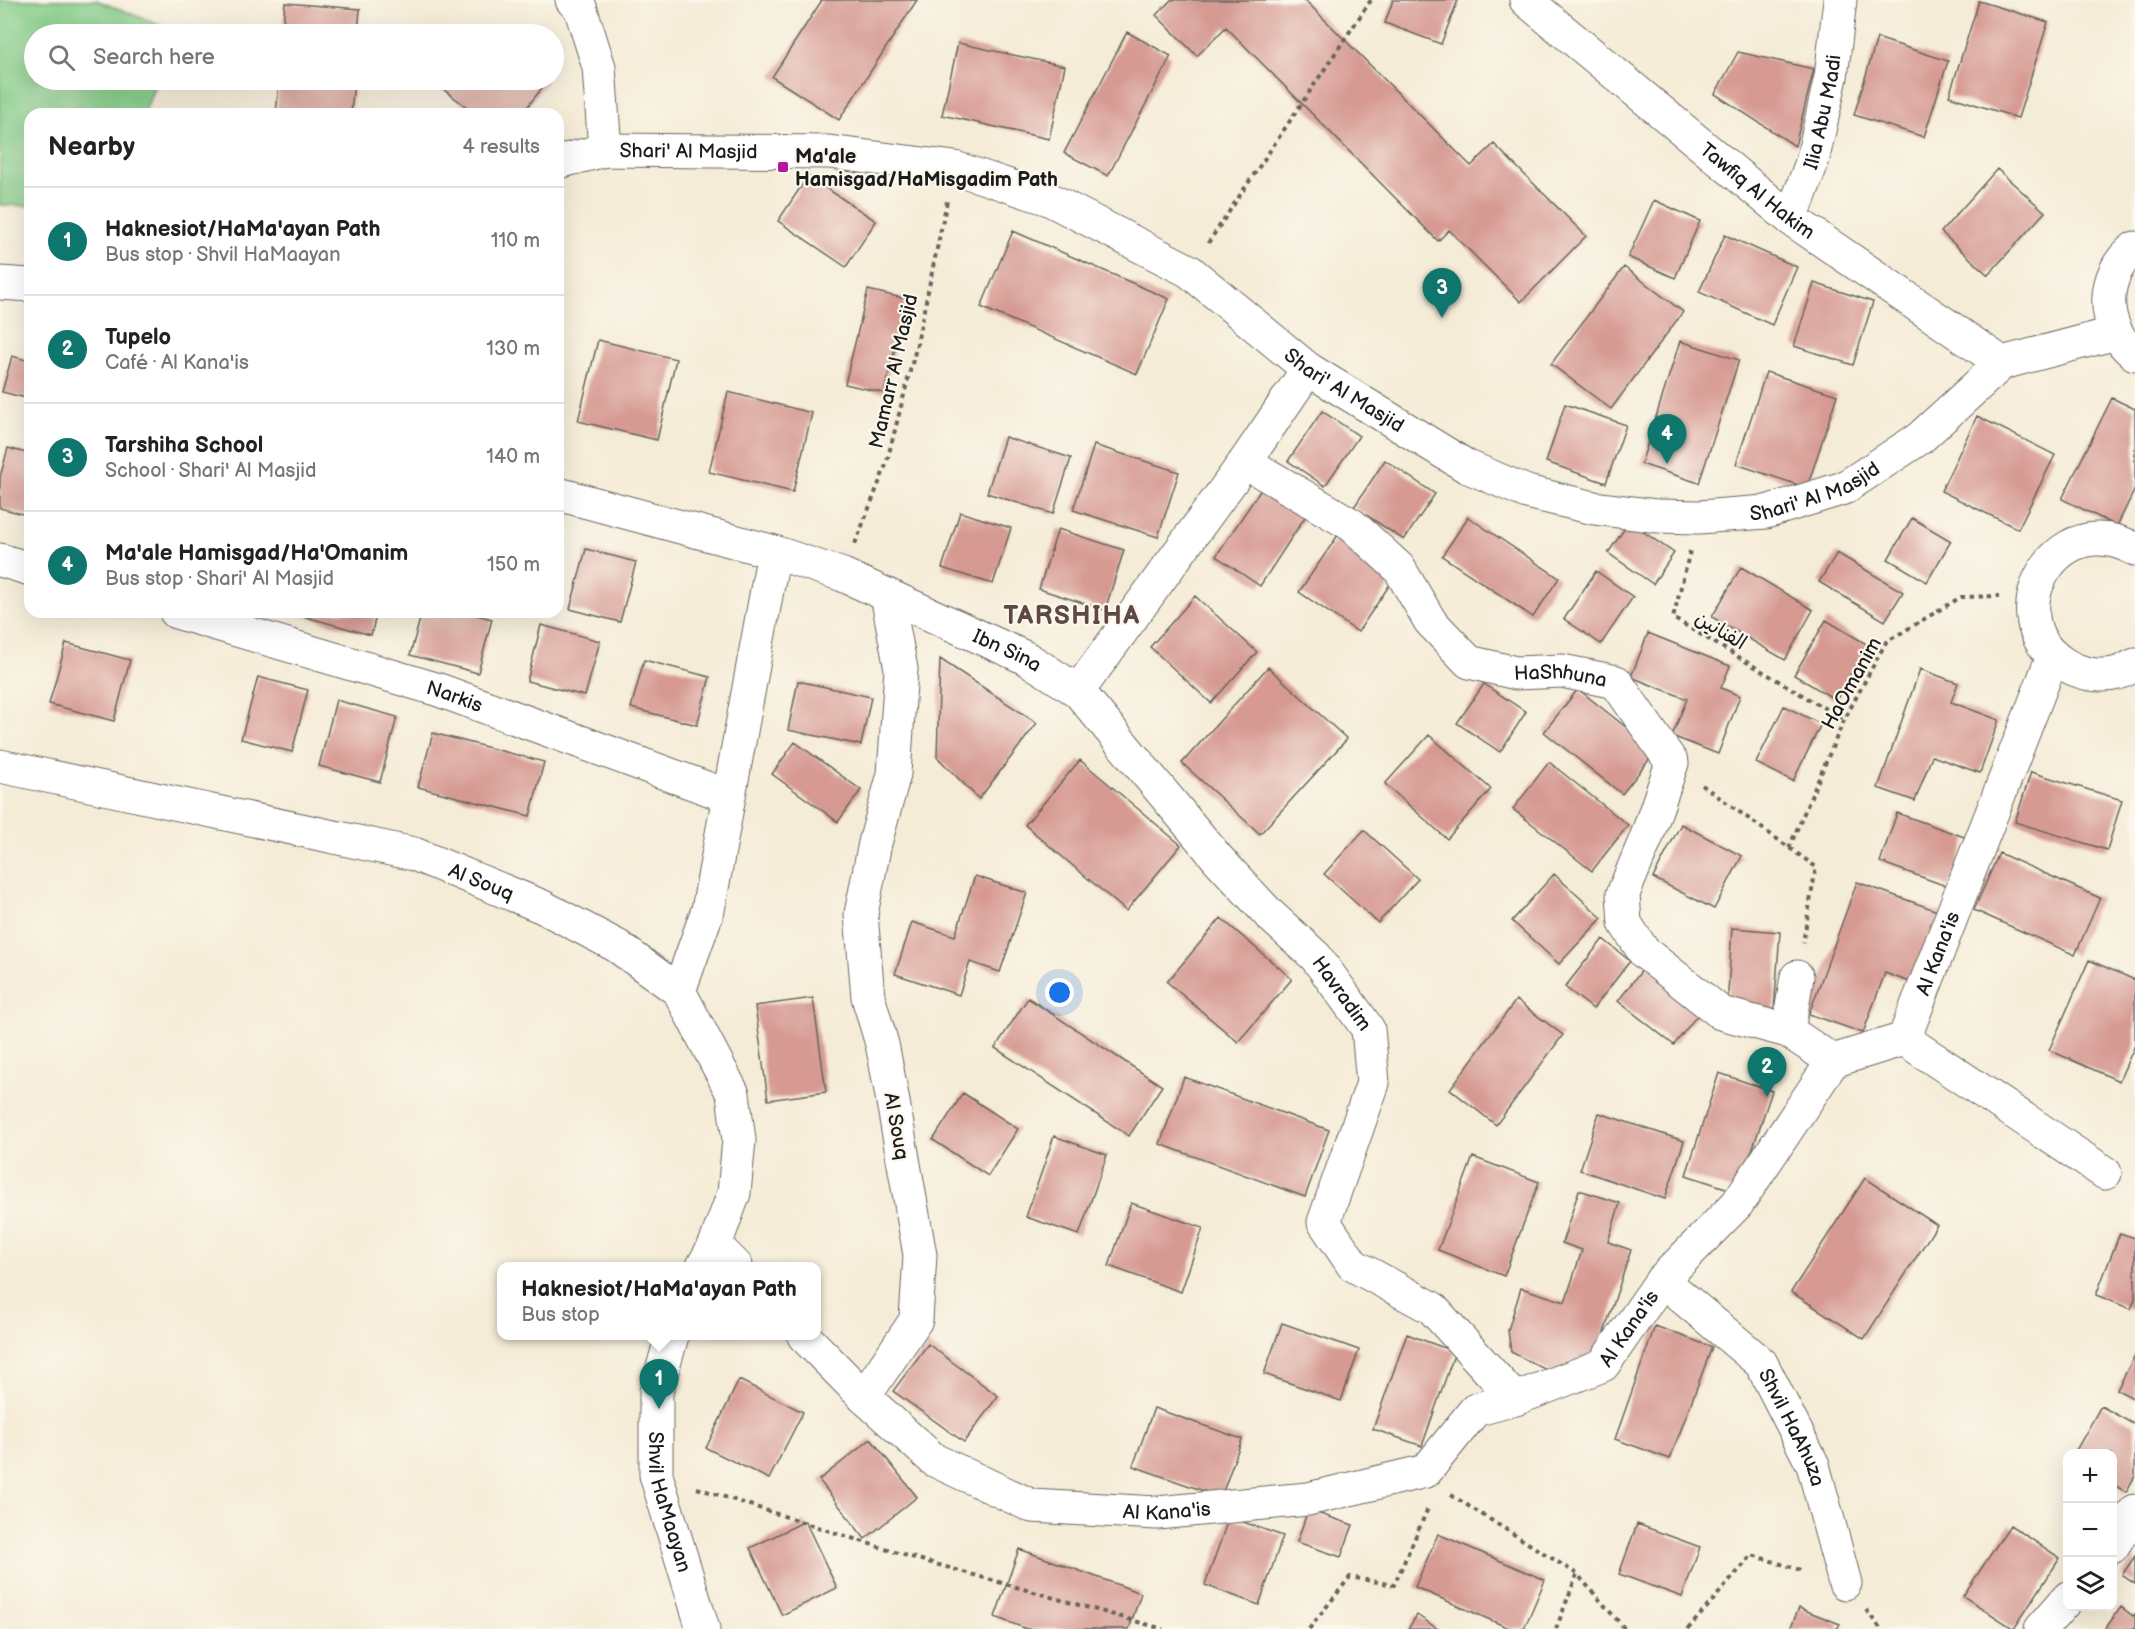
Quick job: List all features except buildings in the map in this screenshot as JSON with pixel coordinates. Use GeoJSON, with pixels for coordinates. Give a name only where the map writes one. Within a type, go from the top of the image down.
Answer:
{"type":"FeatureCollection","features":[{"type":"Feature","properties":{"kind":"street"},"geometry":{"type":"LineString","coordinates":[[572,0],[580,7],[599,67],[605,150]]}},
{"type":"Feature","properties":{"kind":"street","name":"Tawfiq Al Hakim"},"geometry":{"type":"LineString","coordinates":[[1526,0],[1791,219],[2002,363]]}},
{"type":"Feature","properties":{"kind":"street","name":"Ilia Abu Madi"},"geometry":{"type":"LineString","coordinates":[[1791,219],[1812,162],[1832,77],[1840,0]]}},
{"type":"Feature","properties":{"kind":"street","name":"Shari' Al Masjid"},"geometry":{"type":"LineString","coordinates":[[564,160],[605,150],[829,152],[955,168],[1049,199],[1189,271],[1308,369],[1466,466],[1527,492],[1594,508],[1657,516],[1699,517],[1766,512],[1844,488],[1920,438],[2002,363],[2126,344]]}},
{"type":"Feature","properties":{"kind":"street"},"geometry":{"type":"LineString","coordinates":[[2126,344],[2109,312],[2109,291],[2115,270],[2128,253],[2135,248]]}},
{"type":"Feature","properties":{"kind":"street"},"geometry":{"type":"LineString","coordinates":[[0,284],[24,285]]}},
{"type":"Feature","properties":{"kind":"street"},"geometry":{"type":"LineString","coordinates":[[1078,691],[1245,462],[1308,369]]}},
{"type":"Feature","properties":{"kind":"street","name":"HaShhuna"},"geometry":{"type":"LineString","coordinates":[[1245,462],[1352,525],[1399,568],[1430,621],[1469,662],[1516,673],[1562,671],[1616,681],[1672,763]]}},
{"type":"Feature","properties":{"kind":"street","name":"Ibn Sina"},"geometry":{"type":"LineString","coordinates":[[564,496],[774,552],[843,575],[1026,658],[1078,691]]}},
{"type":"Feature","properties":{"kind":"street"},"geometry":{"type":"LineString","coordinates":[[2135,549],[2118,542],[2095,539],[2073,544],[2054,557],[2041,574],[2033,596],[2032,618],[2039,638],[2053,656],[2072,669],[2094,675],[2119,673],[2135,665]]}},
{"type":"Feature","properties":{"kind":"street"},"geometry":{"type":"LineString","coordinates":[[679,992],[708,910],[774,552]]}},
{"type":"Feature","properties":{"kind":"street"},"geometry":{"type":"LineString","coordinates":[[0,560],[24,567]]}},
{"type":"Feature","properties":{"kind":"street","name":"Al Souq"},"geometry":{"type":"LineString","coordinates":[[864,1397],[916,1320],[920,1255],[882,1044],[868,997],[861,914],[875,843],[894,774],[901,669],[887,595]]}},
{"type":"Feature","properties":{"kind":"street","name":"Narkis"},"geometry":{"type":"LineString","coordinates":[[197,618],[439,690],[728,796]]}},
{"type":"Feature","properties":{"kind":"street","name":"Al Kana'is"},"geometry":{"type":"LineString","coordinates":[[1904,1039],[2053,656]]}},
{"type":"Feature","properties":{"kind":"street","name":"Havradim"},"geometry":{"type":"LineString","coordinates":[[1078,691],[1218,859],[1270,915],[1316,957],[1368,1029],[1374,1083],[1324,1222],[1353,1265],[1432,1308],[1515,1399]]}},
{"type":"Feature","properties":{"kind":"street"},"geometry":{"type":"LineString","coordinates":[[1672,763],[1647,836],[1623,894],[1625,923],[1644,952],[1721,1013],[1788,1031],[1833,1061],[1904,1039],[2105,1173]]}},
{"type":"Feature","properties":{"kind":"street","name":"Al Souq"},"geometry":{"type":"LineString","coordinates":[[0,766],[414,854],[543,907],[617,946],[679,992],[733,1094],[739,1140],[734,1193],[718,1259]]}},
{"type":"Feature","properties":{"kind":"street"},"geometry":{"type":"LineString","coordinates":[[1788,1031],[1797,977]]}},
{"type":"Feature","properties":{"kind":"street","name":"Al Kana'is"},"geometry":{"type":"LineString","coordinates":[[809,1340],[864,1397],[934,1460],[1032,1506],[1157,1513],[1308,1499],[1432,1479],[1475,1410],[1515,1399],[1603,1365],[1662,1280],[1737,1204],[1833,1061]]}},
{"type":"Feature","properties":{"kind":"street","name":"Shvil HaAhuza"},"geometry":{"type":"LineString","coordinates":[[1662,1280],[1761,1363],[1814,1465],[1845,1583]]}},
{"type":"Feature","properties":{"kind":"street","name":"Shvil HaMaayan"},"geometry":{"type":"LineString","coordinates":[[671,1340],[657,1392],[656,1475],[703,1629]]}},
{"type":"Feature","properties":{"kind":"street"},"geometry":{"type":"LineString","coordinates":[[2117,1539],[2135,1511]]}},
{"type":"Feature","properties":{"kind":"street"},"geometry":{"type":"LineString","coordinates":[[2041,1629],[2063,1603]]}},
{"type":"Feature","properties":{"kind":"path"},"geometry":{"type":"LineString","coordinates":[[1189,271],[1371,0]]}},
{"type":"Feature","properties":{"kind":"path","name":"Mamarr Al Masjid"},"geometry":{"type":"LineString","coordinates":[[843,575],[886,465],[916,348],[955,168]]}},
{"type":"Feature","properties":{"kind":"path","name":"الفنانين"},"geometry":{"type":"LineString","coordinates":[[1699,517],[1672,618],[1845,720]]}},
{"type":"Feature","properties":{"kind":"path","name":"HaOmanim"},"geometry":{"type":"LineString","coordinates":[[1790,848],[1845,720],[1886,642],[1961,597],[2033,596]]}},
{"type":"Feature","properties":{"kind":"path"},"geometry":{"type":"LineString","coordinates":[[1672,763],[1816,867],[1797,977]]}},
{"type":"Feature","properties":{"kind":"path"},"geometry":{"type":"LineString","coordinates":[[656,1475],[904,1555],[1163,1629]]}},
{"type":"Feature","properties":{"kind":"path"},"geometry":{"type":"LineString","coordinates":[[1309,1629],[1350,1577],[1394,1585],[1432,1479],[1577,1574],[1625,1629]]}},
{"type":"Feature","properties":{"kind":"path"},"geometry":{"type":"LineString","coordinates":[[1688,1629],[1752,1555],[1845,1583]]}},
{"type":"Feature","properties":{"kind":"path"},"geometry":{"type":"LineString","coordinates":[[1556,1629],[1577,1574]]}},
{"type":"Feature","properties":{"kind":"green space"},"geometry":{"type":"Polygon","coordinates":[[[0,0],[96,0],[157,24],[24,24],[24,90],[153,90],[146,108],[24,108],[24,206],[0,205],[0,0]]]}},
{"type":"Feature","properties":{"kind":"place","name":"Ma'ale Hamisgad/HaMisgadim Path"},"geometry":{"type":"Point","coordinates":[783,167]}},
{"type":"Feature","properties":{"kind":"place","name":"Tarshiha School"},"geometry":{"type":"Point","coordinates":[1442,318]}},
{"type":"Feature","properties":{"kind":"place","name":"Ma'ale Hamisgad/Ha'Omanim"},"geometry":{"type":"Point","coordinates":[1667,464]}},
{"type":"Feature","properties":{"kind":"place","name":"Tupelo"},"geometry":{"type":"Point","coordinates":[1767,1097]}},
{"type":"Feature","properties":{"kind":"place","name":"Haknesiot/HaMa'ayan Path"},"geometry":{"type":"Point","coordinates":[659,1409]}},
{"type":"Feature","properties":{"kind":"district","name":"TARSHIHA"},"geometry":{"type":"Point","coordinates":[1072,615]}}]}
